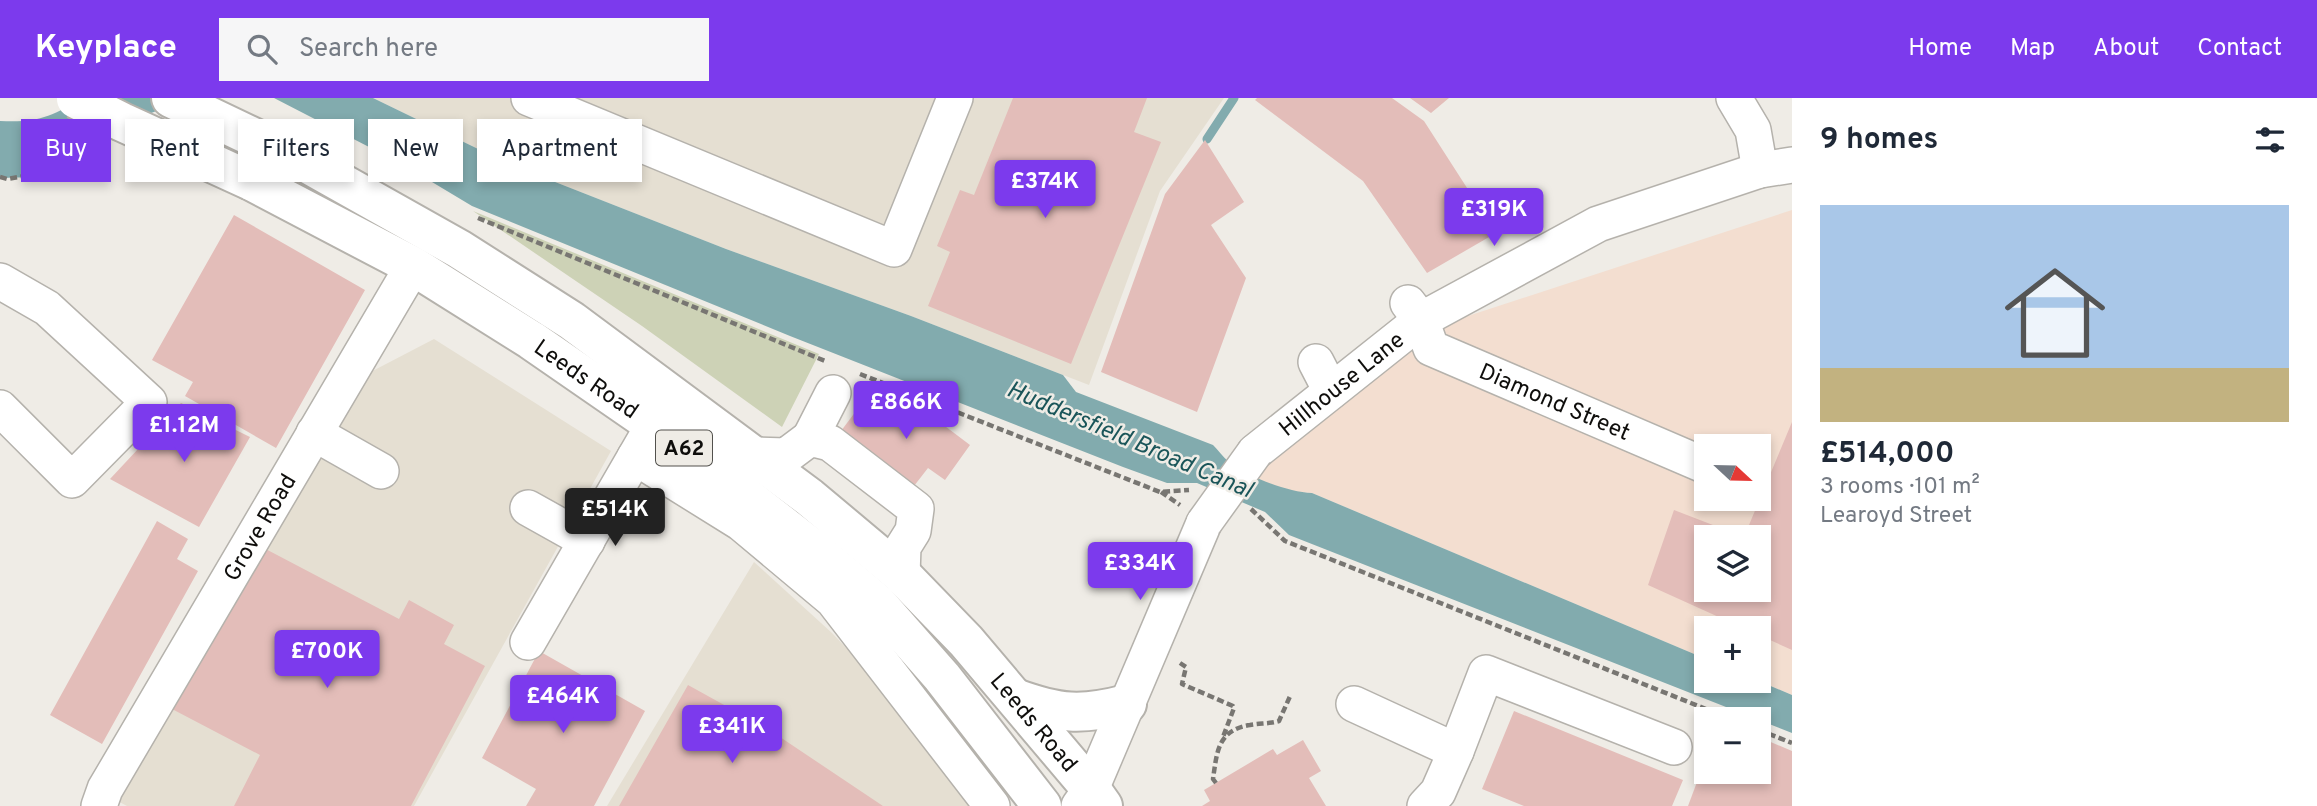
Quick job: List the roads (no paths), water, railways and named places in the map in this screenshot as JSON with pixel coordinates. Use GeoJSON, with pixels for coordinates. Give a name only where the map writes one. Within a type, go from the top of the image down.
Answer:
{"type":"FeatureCollection","features":[{"type":"Feature","properties":{"kind":"main road","name":"Leeds Road"},"geometry":{"type":"LineString","coordinates":[[171,98],[299,159],[471,256],[572,321],[653,426],[752,455],[809,497],[902,575],[966,641],[1015,698],[1091,800]]}},
{"type":"Feature","properties":{"kind":"main road","name":"Leeds Road"},"geometry":{"type":"LineString","coordinates":[[76,110],[122,122],[251,181],[413,266],[531,340],[653,426],[812,548],[877,603],[942,677],[1042,806]]}},
{"type":"Feature","properties":{"kind":"main road"},"geometry":{"type":"LineString","coordinates":[[1015,698],[1047,710],[1077,712],[1127,704]]}},
{"type":"Feature","properties":{"kind":"street"},"geometry":{"type":"LineString","coordinates":[[529,98],[894,249],[955,98]]}},
{"type":"Feature","properties":{"kind":"street"},"geometry":{"type":"LineString","coordinates":[[1734,98],[1776,168]]}},
{"type":"Feature","properties":{"kind":"street","name":"Hillhouse Lane"},"geometry":{"type":"LineString","coordinates":[[1091,800],[1203,506],[1324,377],[1414,310],[1598,224],[1776,168]]}},
{"type":"Feature","properties":{"kind":"street","name":"Grove Road"},"geometry":{"type":"LineString","coordinates":[[102,798],[413,266]]}},
{"type":"Feature","properties":{"kind":"street"},"geometry":{"type":"LineString","coordinates":[[0,281],[47,308],[149,402],[72,480],[0,408]]}},
{"type":"Feature","properties":{"kind":"street","name":"Diamond Street"},"geometry":{"type":"LineString","coordinates":[[1414,310],[1431,348],[1694,461]]}},
{"type":"Feature","properties":{"kind":"street"},"geometry":{"type":"LineString","coordinates":[[752,455],[786,456],[810,438],[839,376]]}},
{"type":"Feature","properties":{"kind":"street"},"geometry":{"type":"LineString","coordinates":[[528,642],[653,426],[741,523],[833,600],[992,806]]}},
{"type":"Feature","properties":{"kind":"street"},"geometry":{"type":"LineString","coordinates":[[314,433],[381,471]]}},
{"type":"Feature","properties":{"kind":"street"},"geometry":{"type":"LineString","coordinates":[[810,438],[830,443],[916,509],[913,531],[903,547],[902,575]]}},
{"type":"Feature","properties":{"kind":"street"},"geometry":{"type":"LineString","coordinates":[[528,508],[587,541]]}},
{"type":"Feature","properties":{"kind":"street"},"geometry":{"type":"LineString","coordinates":[[1425,806],[1438,792],[1486,673],[1674,747]]}},
{"type":"Feature","properties":{"kind":"street"},"geometry":{"type":"LineString","coordinates":[[1354,704],[1456,751]]}},
{"type":"Feature","properties":{"kind":"water"},"geometry":{"type":"Polygon","coordinates":[[[84,98],[190,98],[136,119],[125,119],[125,123],[111,129],[111,119],[35,119],[84,98]]]}},
{"type":"Feature","properties":{"kind":"water"},"geometry":{"type":"Polygon","coordinates":[[[274,98],[373,98],[416,119],[368,119],[368,146],[354,139],[354,119],[315,119],[274,98]]]}},
{"type":"Feature","properties":{"kind":"water"},"geometry":{"type":"Polygon","coordinates":[[[0,121],[21,121],[21,177],[0,178],[0,121]]]}},
{"type":"Feature","properties":{"kind":"water","name":"Huddersfield Broad Canal"},"geometry":{"type":"Polygon","coordinates":[[[463,142],[477,148],[477,182],[555,182],[726,249],[911,316],[1063,375],[1076,392],[1213,445],[1237,468],[1257,478],[1291,490],[1312,493],[1694,654],[1694,693],[1771,693],[1771,686],[1792,695],[1792,733],[1771,725],[1771,707],[1726,707],[1289,535],[1265,512],[1197,483],[1167,483],[1123,467],[790,336],[472,206],[432,182],[463,182],[463,142]]]}},
{"type":"Feature","properties":{"kind":"waterway"},"geometry":{"type":"LineString","coordinates":[[1207,139],[1234,98]]}}]}
